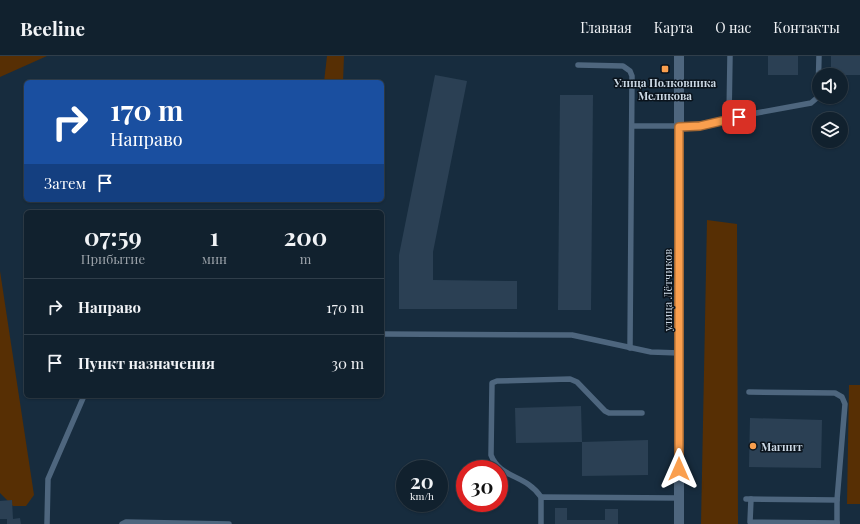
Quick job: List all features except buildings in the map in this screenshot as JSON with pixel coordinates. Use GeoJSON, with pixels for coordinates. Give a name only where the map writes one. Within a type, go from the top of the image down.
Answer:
{"type":"FeatureCollection","features":[{"type":"Feature","properties":{"kind":"street","name":"улица Лётчиков"},"geometry":{"type":"LineString","coordinates":[[679,56],[679,524]]}},
{"type":"Feature","properties":{"kind":"lane"},"geometry":{"type":"LineString","coordinates":[[729,118],[730,56]]}},
{"type":"Feature","properties":{"kind":"lane"},"geometry":{"type":"LineString","coordinates":[[632,126],[700,126],[729,118],[814,102],[818,92],[819,56]]}},
{"type":"Feature","properties":{"kind":"lane"},"geometry":{"type":"LineString","coordinates":[[578,66],[623,66],[630,71],[632,76],[630,348]]}},
{"type":"Feature","properties":{"kind":"lane"},"geometry":{"type":"LineString","coordinates":[[384,334],[572,336],[655,353],[679,353]]}},
{"type":"Feature","properties":{"kind":"lane"},"geometry":{"type":"LineString","coordinates":[[541,524],[541,497],[531,484],[499,469],[493,462],[491,455],[492,383],[497,381],[570,379],[576,382],[605,411],[609,413],[642,413]]}},
{"type":"Feature","properties":{"kind":"lane"},"geometry":{"type":"LineString","coordinates":[[749,392],[835,393],[842,397],[845,404],[837,500],[837,523],[750,522],[748,499],[837,500]]}},
{"type":"Feature","properties":{"kind":"lane"},"geometry":{"type":"LineString","coordinates":[[47,524],[48,479],[83,398]]}},
{"type":"Feature","properties":{"kind":"lane"},"geometry":{"type":"LineString","coordinates":[[541,497],[679,498]]}},
{"type":"Feature","properties":{"kind":"lane"},"geometry":{"type":"LineString","coordinates":[[122,524],[126,522],[229,524]]}},
{"type":"Feature","properties":{"kind":"shaded area"},"geometry":{"type":"Polygon","coordinates":[[[0,56],[47,56],[0,77],[0,56]]]}},
{"type":"Feature","properties":{"kind":"shaded area"},"geometry":{"type":"Polygon","coordinates":[[[327,56],[344,56],[343,80],[324,80],[327,56]]]}},
{"type":"Feature","properties":{"kind":"shaded area"},"geometry":{"type":"Polygon","coordinates":[[[707,220],[737,224],[738,524],[701,524],[707,220]]]}},
{"type":"Feature","properties":{"kind":"shaded area"},"geometry":{"type":"Polygon","coordinates":[[[0,271],[34,495],[26,506],[13,506],[0,493],[0,271]]]}},
{"type":"Feature","properties":{"kind":"shaded area"},"geometry":{"type":"Polygon","coordinates":[[[849,385],[860,385],[860,504],[847,504],[849,385]]]}},
{"type":"Feature","properties":{"kind":"place","name":"Улица Полковника Меликова"},"geometry":{"type":"Point","coordinates":[665,69]}},
{"type":"Feature","properties":{"kind":"place","name":"Магнит"},"geometry":{"type":"Point","coordinates":[753,446]}},
{"type":"Feature","properties":{"kind":"route"},"geometry":{"type":"LineString","coordinates":[[679,469],[679,127],[700,126],[729,118],[739,117]]}}]}
